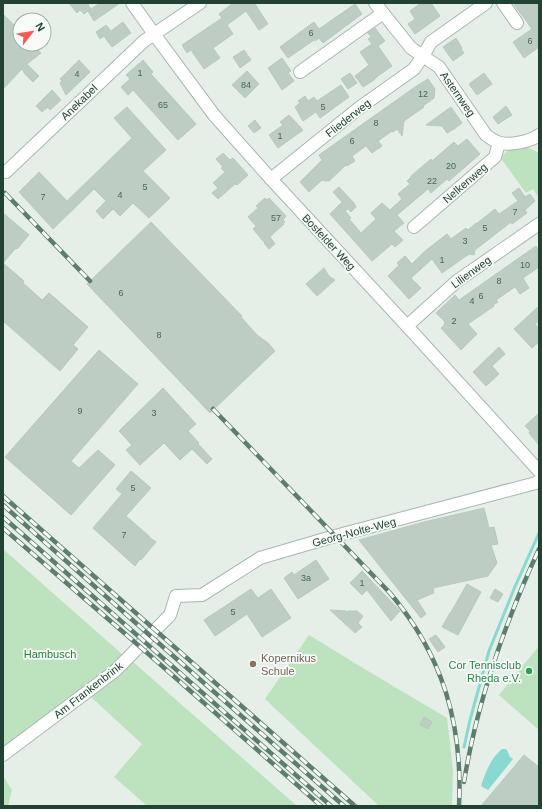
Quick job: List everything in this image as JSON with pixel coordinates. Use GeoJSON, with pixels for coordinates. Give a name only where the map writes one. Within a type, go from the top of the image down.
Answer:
{"type":"FeatureCollection","features":[{"type":"Feature","properties":{"kind":"street","name":"Bosfelder Weg"},"geometry":{"type":"LineString","coordinates":[[132,3],[214,115],[539,471]]}},
{"type":"Feature","properties":{"kind":"street","name":"Anekabel"},"geometry":{"type":"LineString","coordinates":[[6,172],[144,41],[200,3]]}},
{"type":"Feature","properties":{"kind":"street","name":"Asternweg"},"geometry":{"type":"LineString","coordinates":[[375,3],[410,48],[439,67],[486,135],[499,143]]}},
{"type":"Feature","properties":{"kind":"street","name":"Fliederweg"},"geometry":{"type":"LineString","coordinates":[[271,179],[359,108],[414,69],[431,42],[486,3]]}},
{"type":"Feature","properties":{"kind":"street"},"geometry":{"type":"LineString","coordinates":[[503,3],[517,23]]}},
{"type":"Feature","properties":{"kind":"street"},"geometry":{"type":"LineString","coordinates":[[300,72],[383,13]]}},
{"type":"Feature","properties":{"kind":"street"},"geometry":{"type":"LineString","coordinates":[[499,143],[517,143],[538,139]]}},
{"type":"Feature","properties":{"kind":"street","name":"Nelkenweg"},"geometry":{"type":"LineString","coordinates":[[414,227],[495,157],[499,143]]}},
{"type":"Feature","properties":{"kind":"street","name":"Lilienweg"},"geometry":{"type":"LineString","coordinates":[[407,326],[457,281],[539,224]]}},
{"type":"Feature","properties":{"kind":"street","name":"Georg-Nolte-Weg"},"geometry":{"type":"LineString","coordinates":[[176,596],[202,595],[260,558],[335,536],[536,484],[539,481]]}},
{"type":"Feature","properties":{"kind":"street","name":"Am Frankenbrink"},"geometry":{"type":"LineString","coordinates":[[3,755],[115,671],[170,614],[176,596]]}},
{"type":"Feature","properties":{"kind":"green space"},"geometry":{"type":"Polygon","coordinates":[[[523,145],[539,153],[539,198],[533,189],[526,193],[500,157],[513,147],[523,145]]]}},
{"type":"Feature","properties":{"kind":"green space","name":"Hambusch"},"geometry":{"type":"Polygon","coordinates":[[[3,549],[123,655],[111,667],[3,747],[3,549]]]}},
{"type":"Feature","properties":{"kind":"green space"},"geometry":{"type":"Polygon","coordinates":[[[309,635],[447,718],[453,770],[452,806],[379,806],[265,699],[309,635]]]}},
{"type":"Feature","properties":{"kind":"green space","name":"Cor Tennisclub Rheda e.V."},"geometry":{"type":"Polygon","coordinates":[[[539,646],[539,730],[499,695],[539,646]]]}},
{"type":"Feature","properties":{"kind":"green space"},"geometry":{"type":"Polygon","coordinates":[[[132,661],[297,806],[147,806],[114,777],[142,744],[90,696],[132,661]]]}},
{"type":"Feature","properties":{"kind":"green space"},"geometry":{"type":"Polygon","coordinates":[[[3,776],[12,790],[8,806],[3,806],[3,776]]]}},
{"type":"Feature","properties":{"kind":"water"},"geometry":{"type":"Polygon","coordinates":[[[502,749],[507,750],[510,757],[513,759],[488,790],[481,786],[492,761],[502,749]]]}},
{"type":"Feature","properties":{"kind":"building"},"geometry":{"type":"Polygon","coordinates":[[[69,3],[90,3],[88,5],[91,9],[84,14],[80,10],[77,13],[69,3]]]}},
{"type":"Feature","properties":{"kind":"building"},"geometry":{"type":"Polygon","coordinates":[[[100,3],[120,3],[94,21],[88,11],[100,3]]]}},
{"type":"Feature","properties":{"kind":"building"},"geometry":{"type":"Polygon","coordinates":[[[233,3],[257,3],[255,4],[268,24],[259,30],[246,11],[227,25],[233,34],[213,48],[220,58],[204,69],[191,50],[187,53],[182,45],[222,18],[219,14],[233,3]]]}},
{"type":"Feature","properties":{"kind":"building"},"geometry":{"type":"Polygon","coordinates":[[[421,3],[431,3],[440,16],[415,34],[408,24],[415,19],[410,11],[421,3]]]}},
{"type":"Feature","properties":{"kind":"building"},"geometry":{"type":"Polygon","coordinates":[[[513,3],[539,3],[539,47],[524,58],[513,42],[532,29],[513,3]]]}},
{"type":"Feature","properties":{"kind":"building"},"geometry":{"type":"Polygon","coordinates":[[[355,4],[362,14],[323,43],[319,38],[315,41],[314,40],[288,58],[280,47],[314,22],[319,29],[355,4]]]}},
{"type":"Feature","properties":{"kind":"building"},"geometry":{"type":"Polygon","coordinates":[[[3,14],[12,23],[12,52],[41,53],[27,64],[39,76],[33,82],[22,69],[3,89],[3,14]]]}},
{"type":"Feature","properties":{"kind":"building"},"geometry":{"type":"Polygon","coordinates":[[[123,22],[131,33],[112,47],[104,36],[100,39],[96,32],[106,25],[111,31],[123,22]]]}},
{"type":"Feature","properties":{"kind":"building"},"geometry":{"type":"Polygon","coordinates":[[[375,28],[385,41],[378,46],[392,66],[363,87],[355,76],[369,65],[360,52],[372,44],[368,39],[371,37],[368,33],[375,28]]]}},
{"type":"Feature","properties":{"kind":"building"},"geometry":{"type":"Polygon","coordinates":[[[456,38],[464,53],[453,61],[443,47],[456,38]]]}},
{"type":"Feature","properties":{"kind":"building"},"geometry":{"type":"Polygon","coordinates":[[[244,50],[251,60],[240,68],[233,57],[244,50]]]}},
{"type":"Feature","properties":{"kind":"building"},"geometry":{"type":"Polygon","coordinates":[[[282,58],[291,71],[288,73],[294,81],[282,90],[268,68],[282,58]]]}},
{"type":"Feature","properties":{"kind":"building"},"geometry":{"type":"Polygon","coordinates":[[[79,60],[90,72],[66,95],[60,83],[62,81],[60,79],[79,60]]]}},
{"type":"Feature","properties":{"kind":"building"},"geometry":{"type":"Polygon","coordinates":[[[143,60],[153,72],[151,74],[196,124],[178,140],[133,90],[128,95],[121,87],[130,79],[126,75],[143,60]]]}},
{"type":"Feature","properties":{"kind":"building"},"geometry":{"type":"Polygon","coordinates":[[[247,71],[259,84],[245,98],[232,85],[247,71]]]}},
{"type":"Feature","properties":{"kind":"building"},"geometry":{"type":"Polygon","coordinates":[[[350,73],[357,83],[348,89],[341,79],[350,73]]]}},
{"type":"Feature","properties":{"kind":"building"},"geometry":{"type":"Polygon","coordinates":[[[484,73],[492,84],[477,95],[469,84],[484,73]]]}},
{"type":"Feature","properties":{"kind":"building"},"geometry":{"type":"Polygon","coordinates":[[[428,79],[435,89],[434,98],[404,121],[402,136],[397,129],[393,132],[392,131],[378,141],[382,146],[372,153],[366,146],[352,156],[355,161],[347,166],[346,165],[329,181],[322,180],[309,192],[300,182],[322,160],[319,155],[428,79]]]}},
{"type":"Feature","properties":{"kind":"building"},"geometry":{"type":"Polygon","coordinates":[[[341,85],[349,97],[320,118],[316,112],[303,121],[295,107],[300,103],[298,101],[305,96],[308,101],[314,97],[317,101],[341,85]]]}},
{"type":"Feature","properties":{"kind":"building"},"geometry":{"type":"Polygon","coordinates":[[[52,90],[61,100],[50,110],[48,107],[42,112],[36,106],[52,90]]]}},
{"type":"Feature","properties":{"kind":"building"},"geometry":{"type":"Polygon","coordinates":[[[506,106],[512,115],[498,124],[493,117],[506,106]]]}},
{"type":"Feature","properties":{"kind":"building"},"geometry":{"type":"Polygon","coordinates":[[[127,107],[166,150],[143,171],[170,198],[149,218],[133,203],[120,216],[113,209],[103,219],[96,211],[106,201],[94,189],[53,229],[19,192],[39,172],[67,201],[132,138],[114,118],[127,107]]]}},
{"type":"Feature","properties":{"kind":"building"},"geometry":{"type":"Polygon","coordinates":[[[451,107],[462,123],[454,129],[447,133],[442,126],[426,125],[451,107]]]}},
{"type":"Feature","properties":{"kind":"building"},"geometry":{"type":"Polygon","coordinates":[[[289,115],[303,130],[278,148],[269,135],[283,125],[280,122],[289,115]]]}},
{"type":"Feature","properties":{"kind":"building"},"geometry":{"type":"Polygon","coordinates":[[[255,120],[261,128],[254,133],[248,126],[255,120]]]}},
{"type":"Feature","properties":{"kind":"building"},"geometry":{"type":"Polygon","coordinates":[[[467,139],[480,154],[449,181],[447,179],[431,193],[428,189],[397,215],[404,223],[394,231],[403,240],[395,247],[392,244],[372,261],[330,214],[342,202],[333,192],[339,187],[356,207],[351,212],[348,209],[345,211],[351,218],[349,219],[361,233],[376,219],[371,213],[382,203],[390,210],[402,199],[398,194],[410,184],[407,181],[411,176],[431,159],[432,161],[454,142],[458,146],[467,139]]]}},
{"type":"Feature","properties":{"kind":"building"},"geometry":{"type":"Polygon","coordinates":[[[223,153],[230,160],[233,158],[248,175],[218,199],[212,193],[218,188],[213,183],[225,172],[221,168],[223,167],[216,159],[223,153]]]}},
{"type":"Feature","properties":{"kind":"building"},"geometry":{"type":"Polygon","coordinates":[[[519,188],[525,197],[530,194],[535,201],[525,210],[527,213],[512,224],[511,222],[475,250],[474,255],[469,254],[442,273],[432,259],[411,278],[421,288],[409,299],[388,276],[399,265],[397,263],[405,256],[412,264],[425,251],[447,234],[451,239],[466,228],[468,230],[495,209],[499,214],[518,201],[512,193],[519,188]]]}},
{"type":"Feature","properties":{"kind":"building"},"geometry":{"type":"Polygon","coordinates":[[[265,198],[267,200],[269,198],[286,216],[283,220],[285,222],[283,223],[284,224],[264,242],[253,229],[256,226],[248,217],[258,208],[256,206],[265,198]]]}},
{"type":"Feature","properties":{"kind":"building"},"geometry":{"type":"Polygon","coordinates":[[[3,213],[29,235],[3,263],[3,213]]]}},
{"type":"Feature","properties":{"kind":"building"},"geometry":{"type":"Polygon","coordinates":[[[151,222],[242,316],[241,317],[257,335],[268,343],[275,351],[210,413],[87,284],[151,222]]]}},
{"type":"Feature","properties":{"kind":"building"},"geometry":{"type":"Polygon","coordinates":[[[270,237],[275,244],[269,249],[264,243],[270,237]]]}},
{"type":"Feature","properties":{"kind":"building"},"geometry":{"type":"Polygon","coordinates":[[[536,246],[539,251],[539,267],[523,278],[529,288],[520,294],[515,287],[496,300],[498,302],[493,305],[494,306],[468,324],[477,334],[461,350],[441,328],[445,322],[436,313],[455,295],[459,300],[536,246]]]}},
{"type":"Feature","properties":{"kind":"building"},"geometry":{"type":"Polygon","coordinates":[[[3,263],[24,281],[23,283],[42,300],[49,293],[88,327],[73,345],[78,349],[60,371],[3,321],[3,263]]]}},
{"type":"Feature","properties":{"kind":"building"},"geometry":{"type":"Polygon","coordinates":[[[324,268],[329,276],[335,280],[317,296],[306,284],[324,268]]]}},
{"type":"Feature","properties":{"kind":"building"},"geometry":{"type":"Polygon","coordinates":[[[539,306],[539,321],[535,324],[539,328],[539,342],[532,348],[514,329],[539,306]]]}},
{"type":"Feature","properties":{"kind":"building"},"geometry":{"type":"Polygon","coordinates":[[[499,347],[505,354],[492,366],[499,374],[486,386],[473,372],[499,347]]]}},
{"type":"Feature","properties":{"kind":"building"},"geometry":{"type":"Polygon","coordinates":[[[99,350],[138,384],[71,461],[79,468],[98,450],[115,465],[71,515],[5,457],[99,350]]]}},
{"type":"Feature","properties":{"kind":"building"},"geometry":{"type":"Polygon","coordinates":[[[163,388],[196,424],[188,431],[212,459],[207,464],[192,449],[180,460],[164,443],[140,465],[126,450],[132,445],[119,431],[163,388]]]}},
{"type":"Feature","properties":{"kind":"building"},"geometry":{"type":"Polygon","coordinates":[[[539,413],[539,445],[525,426],[539,413]]]}},
{"type":"Feature","properties":{"kind":"building"},"geometry":{"type":"Polygon","coordinates":[[[131,471],[151,488],[126,516],[156,542],[135,566],[93,528],[122,494],[116,489],[131,471]]]}},
{"type":"Feature","properties":{"kind":"building"},"geometry":{"type":"Polygon","coordinates":[[[484,508],[489,528],[494,527],[495,531],[498,544],[491,545],[497,563],[488,576],[433,588],[434,593],[417,600],[426,614],[421,618],[359,540],[424,522],[484,508]]]}},
{"type":"Feature","properties":{"kind":"building"},"geometry":{"type":"Polygon","coordinates":[[[316,560],[329,579],[298,599],[284,578],[292,572],[294,575],[316,560]]]}},
{"type":"Feature","properties":{"kind":"building"},"geometry":{"type":"Polygon","coordinates":[[[362,571],[400,611],[391,621],[367,590],[362,595],[350,583],[362,571]]]}},
{"type":"Feature","properties":{"kind":"building"},"geometry":{"type":"Polygon","coordinates":[[[467,584],[481,592],[458,635],[442,627],[467,584]]]}},
{"type":"Feature","properties":{"kind":"building"},"geometry":{"type":"Polygon","coordinates":[[[251,589],[258,598],[271,589],[291,618],[262,637],[247,614],[215,636],[204,620],[251,589]]]}},
{"type":"Feature","properties":{"kind":"building"},"geometry":{"type":"Polygon","coordinates":[[[495,589],[503,594],[498,602],[490,598],[495,589]]]}},
{"type":"Feature","properties":{"kind":"building"},"geometry":{"type":"Polygon","coordinates":[[[330,610],[347,612],[357,611],[363,616],[358,623],[362,627],[355,633],[330,610]]]}},
{"type":"Feature","properties":{"kind":"building"},"geometry":{"type":"Polygon","coordinates":[[[436,635],[445,647],[438,652],[429,639],[436,635]]]}},
{"type":"Feature","properties":{"kind":"building"},"geometry":{"type":"Polygon","coordinates":[[[424,717],[432,722],[428,729],[420,725],[424,717]]]}},
{"type":"Feature","properties":{"kind":"building"},"geometry":{"type":"Polygon","coordinates":[[[524,755],[539,767],[539,806],[481,806],[524,755]]]}},
{"type":"Feature","properties":{"kind":"waterway"},"geometry":{"type":"LineString","coordinates":[[464,747],[489,651],[539,533]]}},
{"type":"Feature","properties":{"kind":"railway"},"geometry":{"type":"LineString","coordinates":[[5,193],[90,281]]}},
{"type":"Feature","properties":{"kind":"railway"},"geometry":{"type":"LineString","coordinates":[[213,409],[390,593],[424,641],[446,692],[453,719],[457,747],[459,806]]}},
{"type":"Feature","properties":{"kind":"railway"},"geometry":{"type":"LineString","coordinates":[[3,496],[355,806]]}},
{"type":"Feature","properties":{"kind":"railway"},"geometry":{"type":"LineString","coordinates":[[3,505],[344,806]]}},
{"type":"Feature","properties":{"kind":"railway"},"geometry":{"type":"LineString","coordinates":[[3,517],[331,806]]}},
{"type":"Feature","properties":{"kind":"railway"},"geometry":{"type":"LineString","coordinates":[[3,528],[321,806]]}},
{"type":"Feature","properties":{"kind":"railway"},"geometry":{"type":"LineString","coordinates":[[464,782],[476,722],[484,693],[515,605],[539,549]]}},
{"type":"Feature","properties":{"kind":"place","name":"Kopernikus Schule"},"geometry":{"type":"Point","coordinates":[253,664]}},
{"type":"Feature","properties":{"kind":"place","name":"Cor Tennisclub Rheda e.V."},"geometry":{"type":"Point","coordinates":[529,671]}}]}
